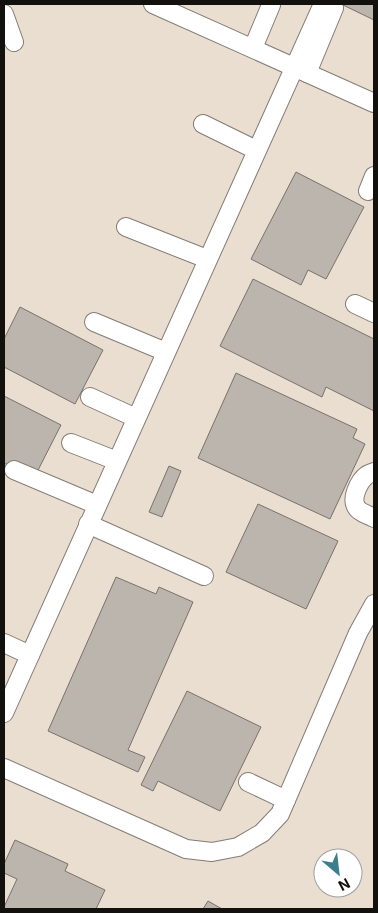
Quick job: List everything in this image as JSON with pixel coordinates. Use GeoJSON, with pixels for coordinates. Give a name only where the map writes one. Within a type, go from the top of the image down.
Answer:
{"type":"FeatureCollection","features":[{"type":"Feature","properties":{"kind":"lane"},"geometry":{"type":"LineString","coordinates":[[153,4],[374,103]]}},
{"type":"Feature","properties":{"kind":"lane"},"geometry":{"type":"LineString","coordinates":[[253,48],[271,5]]}},
{"type":"Feature","properties":{"kind":"lane"},"geometry":{"type":"LineString","coordinates":[[4,713],[256,150],[300,70],[328,6]]}},
{"type":"Feature","properties":{"kind":"lane"},"geometry":{"type":"LineString","coordinates":[[4,14],[14,42]]}},
{"type":"Feature","properties":{"kind":"lane"},"geometry":{"type":"LineString","coordinates":[[203,124],[256,150]]}},
{"type":"Feature","properties":{"kind":"lane"},"geometry":{"type":"LineString","coordinates":[[126,227],[208,259]]}},
{"type":"Feature","properties":{"kind":"lane"},"geometry":{"type":"LineString","coordinates":[[355,304],[374,313]]}},
{"type":"Feature","properties":{"kind":"lane"},"geometry":{"type":"LineString","coordinates":[[94,322],[166,352]]}},
{"type":"Feature","properties":{"kind":"lane"},"geometry":{"type":"LineString","coordinates":[[90,397],[136,418]]}},
{"type":"Feature","properties":{"kind":"lane"},"geometry":{"type":"LineString","coordinates":[[72,443],[117,462]]}},
{"type":"Feature","properties":{"kind":"lane"},"geometry":{"type":"LineString","coordinates":[[14,470],[97,505]]}},
{"type":"Feature","properties":{"kind":"lane"},"geometry":{"type":"LineString","coordinates":[[374,472],[367,474],[355,493],[354,500],[358,510],[374,518]]}},
{"type":"Feature","properties":{"kind":"lane"},"geometry":{"type":"LineString","coordinates":[[88,524],[204,576]]}},
{"type":"Feature","properties":{"kind":"lane"},"geometry":{"type":"LineString","coordinates":[[4,768],[186,850],[212,852],[238,847],[262,834],[280,814],[358,633],[374,604]]}},
{"type":"Feature","properties":{"kind":"lane"},"geometry":{"type":"LineString","coordinates":[[4,643],[30,655]]}},
{"type":"Feature","properties":{"kind":"lane"},"geometry":{"type":"LineString","coordinates":[[248,782],[286,800]]}},
{"type":"Feature","properties":{"kind":"shaded area"},"geometry":{"type":"Polygon","coordinates":[[[4,4],[374,4],[374,909],[4,909],[4,4]]]}},
{"type":"Feature","properties":{"kind":"building"},"geometry":{"type":"Polygon","coordinates":[[[341,4],[374,4],[374,20],[341,4]]]}},
{"type":"Feature","properties":{"kind":"building"},"geometry":{"type":"Polygon","coordinates":[[[296,172],[364,207],[326,279],[308,270],[301,285],[251,259],[296,172]]]}},
{"type":"Feature","properties":{"kind":"building"},"geometry":{"type":"Polygon","coordinates":[[[253,279],[374,339],[374,411],[326,387],[322,397],[220,346],[253,279]]]}},
{"type":"Feature","properties":{"kind":"building"},"geometry":{"type":"Polygon","coordinates":[[[20,307],[103,350],[75,404],[4,367],[4,339],[20,307]]]}},
{"type":"Feature","properties":{"kind":"building"},"geometry":{"type":"Polygon","coordinates":[[[236,373],[357,429],[353,438],[365,444],[330,519],[198,458],[236,373]]]}},
{"type":"Feature","properties":{"kind":"building"},"geometry":{"type":"Polygon","coordinates":[[[4,396],[61,425],[34,478],[4,463],[4,396]]]}},
{"type":"Feature","properties":{"kind":"building"},"geometry":{"type":"Polygon","coordinates":[[[169,466],[181,471],[162,517],[149,512],[169,466]]]}},
{"type":"Feature","properties":{"kind":"building"},"geometry":{"type":"Polygon","coordinates":[[[258,504],[338,541],[306,609],[226,572],[258,504]]]}},
{"type":"Feature","properties":{"kind":"building"},"geometry":{"type":"Polygon","coordinates":[[[116,577],[156,594],[159,587],[193,602],[128,750],[145,757],[138,772],[48,731],[116,577]]]}},
{"type":"Feature","properties":{"kind":"building"},"geometry":{"type":"Polygon","coordinates":[[[187,691],[261,727],[220,811],[158,781],[153,791],[141,785],[187,691]]]}},
{"type":"Feature","properties":{"kind":"building"},"geometry":{"type":"Polygon","coordinates":[[[15,840],[68,864],[65,871],[105,890],[96,909],[4,909],[17,879],[4,873],[4,864],[15,840]]]}},
{"type":"Feature","properties":{"kind":"building"},"geometry":{"type":"Polygon","coordinates":[[[208,901],[222,909],[203,909],[208,901]]]}}]}
